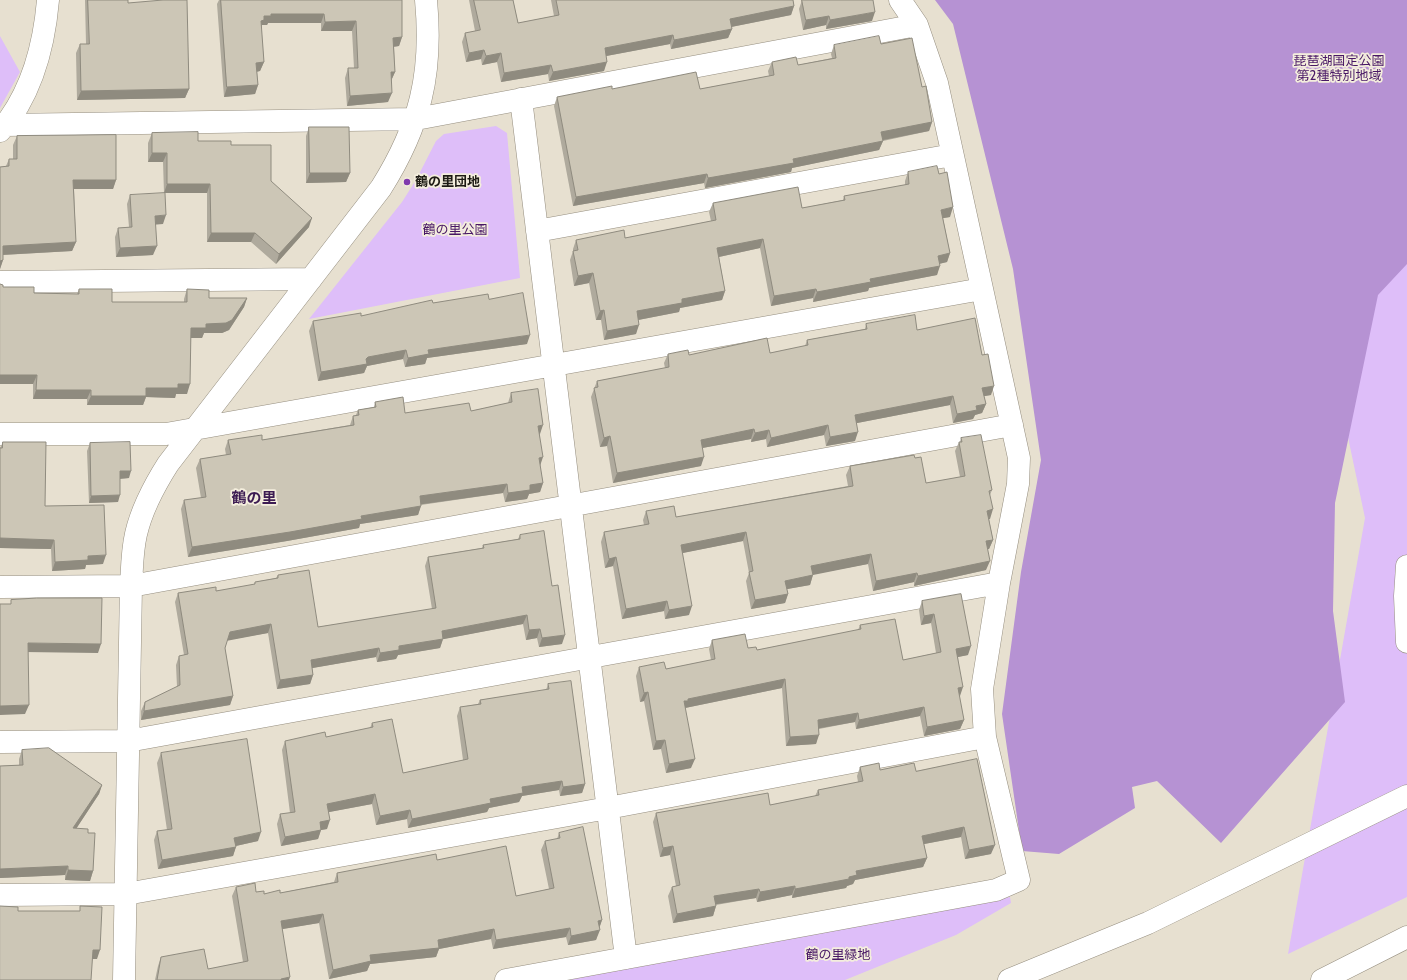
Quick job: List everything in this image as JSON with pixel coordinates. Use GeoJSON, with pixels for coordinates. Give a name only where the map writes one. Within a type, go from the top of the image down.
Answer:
{"type":"FeatureCollection","features":[{"type":"Feature","properties":{"kind":"main road"},"geometry":{"type":"LineString","coordinates":[[2,128],[27,90],[39,59],[46,24],[48,0]]}},
{"type":"Feature","properties":{"kind":"main road"},"geometry":{"type":"LineString","coordinates":[[124,980],[131,586],[136,535],[143,511],[152,490],[168,464],[193,429],[381,188],[397,162],[416,119],[428,57],[429,36],[426,0]]}},
{"type":"Feature","properties":{"kind":"main road"},"geometry":{"type":"LineString","coordinates":[[506,980],[996,890],[1018,880],[985,737],[982,689],[999,583],[1018,484],[1019,458],[937,83],[917,25],[900,0]]}},
{"type":"Feature","properties":{"kind":"main road"},"geometry":{"type":"LineString","coordinates":[[2,128],[416,119],[917,25]]}},
{"type":"Feature","properties":{"kind":"main road"},"geometry":{"type":"LineString","coordinates":[[520,99],[626,958]]}},
{"type":"Feature","properties":{"kind":"main road"},"geometry":{"type":"LineString","coordinates":[[537,231],[952,155]]}},
{"type":"Feature","properties":{"kind":"main road"},"geometry":{"type":"LineString","coordinates":[[0,282],[311,279]]}},
{"type":"Feature","properties":{"kind":"main road"},"geometry":{"type":"LineString","coordinates":[[0,434],[166,434],[982,289]]}},
{"type":"Feature","properties":{"kind":"main road"},"geometry":{"type":"LineString","coordinates":[[0,587],[131,586],[1012,425]]}},
{"type":"Feature","properties":{"kind":"main road"},"geometry":{"type":"LineString","coordinates":[[1407,566],[1405,596],[1407,642]]}},
{"type":"Feature","properties":{"kind":"main road"},"geometry":{"type":"LineString","coordinates":[[0,742],[128,741],[999,583]]}},
{"type":"Feature","properties":{"kind":"main road"},"geometry":{"type":"LineString","coordinates":[[0,895],[126,894],[608,808],[985,737]]}},
{"type":"Feature","properties":{"kind":"main road"},"geometry":{"type":"LineString","coordinates":[[1009,980],[1148,923],[1407,796]]}},
{"type":"Feature","properties":{"kind":"main road"},"geometry":{"type":"LineString","coordinates":[[1322,980],[1407,937]]}},
{"type":"Feature","properties":{"kind":"main road"},"geometry":{"type":"LineString","coordinates":[[1338,980],[1407,952]]}},
{"type":"Feature","properties":{"kind":"green space"},"geometry":{"type":"Polygon","coordinates":[[[935,0],[1407,0],[1407,264],[1378,295],[1335,503],[1333,611],[1345,702],[1221,843],[1157,781],[1132,787],[1135,808],[1059,854],[1022,851],[1002,714],[1021,572],[1041,460],[1013,269],[953,24],[935,0]]]}},
{"type":"Feature","properties":{"kind":"green space","name":"琵琶湖国定公園 第2種特別地域"},"geometry":{"type":"Polygon","coordinates":[[[1256,0],[1407,0],[1407,897],[1288,954],[1365,518],[1256,0]]]}},
{"type":"Feature","properties":{"kind":"green space"},"geometry":{"type":"Polygon","coordinates":[[[0,36],[20,72],[0,108],[0,36]]]}},
{"type":"Feature","properties":{"kind":"green space","name":"鶴の里公園"},"geometry":{"type":"Polygon","coordinates":[[[496,126],[507,133],[520,278],[309,319],[402,202],[416,180],[436,141],[444,134],[496,126]]]}},
{"type":"Feature","properties":{"kind":"green space","name":"鶴の里緑地"},"geometry":{"type":"Polygon","coordinates":[[[1010,897],[1011,903],[956,935],[845,980],[563,980],[1010,897]]]}},
{"type":"Feature","properties":{"kind":"building"},"geometry":{"type":"Polygon","coordinates":[[[88,0],[128,0],[128,3],[163,0],[187,0],[189,89],[81,91],[80,44],[89,44],[88,0]]]}},
{"type":"Feature","properties":{"kind":"building"},"geometry":{"type":"Polygon","coordinates":[[[221,0],[402,0],[402,37],[393,38],[395,72],[391,72],[392,93],[350,96],[348,68],[358,68],[356,21],[325,22],[324,14],[271,14],[271,16],[264,16],[264,20],[261,21],[264,62],[256,63],[258,85],[227,87],[221,0]]]}},
{"type":"Feature","properties":{"kind":"building"},"geometry":{"type":"Polygon","coordinates":[[[474,0],[513,0],[518,23],[559,15],[556,0],[793,0],[794,6],[730,19],[732,29],[674,40],[673,35],[605,48],[607,62],[553,72],[551,65],[504,73],[501,53],[486,56],[484,50],[469,53],[465,33],[480,30],[474,0]]]}},
{"type":"Feature","properties":{"kind":"building"},"geometry":{"type":"Polygon","coordinates":[[[802,0],[873,0],[875,12],[830,20],[829,16],[806,20],[802,0]]]}},
{"type":"Feature","properties":{"kind":"building"},"geometry":{"type":"Polygon","coordinates":[[[879,36],[881,44],[912,38],[922,87],[926,86],[932,122],[881,132],[883,141],[793,159],[794,163],[708,178],[707,174],[576,197],[557,97],[612,86],[612,89],[696,72],[700,89],[774,75],[772,62],[796,57],[798,65],[836,58],[834,45],[879,36]]]}},
{"type":"Feature","properties":{"kind":"building"},"geometry":{"type":"Polygon","coordinates":[[[309,127],[349,127],[350,173],[310,173],[309,127]]]}},
{"type":"Feature","properties":{"kind":"building"},"geometry":{"type":"Polygon","coordinates":[[[198,132],[198,141],[231,141],[231,145],[271,145],[271,181],[312,218],[279,254],[255,233],[211,233],[210,184],[167,184],[167,153],[152,153],[152,133],[198,132]]]}},
{"type":"Feature","properties":{"kind":"building"},"geometry":{"type":"Polygon","coordinates":[[[116,135],[116,180],[73,180],[76,242],[3,246],[3,260],[0,261],[0,167],[9,166],[9,159],[17,159],[17,136],[116,135]]]}},
{"type":"Feature","properties":{"kind":"building"},"geometry":{"type":"Polygon","coordinates":[[[937,166],[939,174],[947,172],[953,207],[941,210],[950,253],[938,256],[940,266],[870,279],[871,282],[817,292],[816,289],[774,296],[763,239],[717,248],[725,291],[682,299],[682,303],[637,311],[639,325],[607,331],[604,310],[600,311],[593,273],[578,276],[573,251],[578,250],[576,240],[624,230],[625,238],[716,220],[713,203],[798,187],[802,208],[845,200],[844,196],[909,184],[908,172],[937,166]]]}},
{"type":"Feature","properties":{"kind":"building"},"geometry":{"type":"Polygon","coordinates":[[[165,193],[166,215],[155,216],[157,246],[120,248],[118,228],[132,227],[130,195],[165,193]]]}},
{"type":"Feature","properties":{"kind":"building"},"geometry":{"type":"Polygon","coordinates":[[[0,284],[3,285],[3,287],[34,287],[34,293],[79,294],[79,289],[112,289],[112,302],[187,302],[187,289],[209,290],[209,298],[247,298],[232,320],[226,323],[206,324],[206,328],[191,328],[190,384],[178,384],[178,388],[146,388],[146,396],[91,396],[91,390],[36,390],[37,375],[0,375],[0,284]]]}},
{"type":"Feature","properties":{"kind":"building"},"geometry":{"type":"Polygon","coordinates":[[[523,293],[530,335],[428,350],[429,354],[408,358],[406,350],[368,357],[366,359],[367,364],[321,372],[313,321],[361,313],[361,316],[432,300],[433,303],[488,294],[489,299],[523,293]]]}},
{"type":"Feature","properties":{"kind":"building"},"geometry":{"type":"Polygon","coordinates":[[[915,315],[917,330],[975,318],[982,355],[988,354],[994,386],[982,388],[986,404],[976,406],[977,410],[957,414],[953,396],[855,415],[858,432],[830,437],[828,425],[771,438],[769,430],[755,433],[754,429],[701,440],[704,457],[617,473],[610,436],[604,438],[594,388],[598,387],[597,381],[669,367],[668,354],[688,350],[689,355],[767,338],[770,353],[808,345],[807,340],[867,329],[866,324],[915,315]]]}},
{"type":"Feature","properties":{"kind":"building"},"geometry":{"type":"Polygon","coordinates":[[[538,389],[543,425],[538,426],[543,457],[539,458],[543,483],[530,485],[530,490],[508,493],[507,484],[420,496],[421,506],[361,516],[362,519],[290,532],[192,547],[184,500],[206,497],[200,459],[231,454],[228,440],[262,435],[262,440],[354,425],[353,416],[359,415],[358,410],[376,407],[375,402],[403,397],[405,413],[469,403],[471,411],[512,402],[511,393],[538,389]]]}},
{"type":"Feature","properties":{"kind":"building"},"geometry":{"type":"Polygon","coordinates":[[[981,435],[992,490],[989,491],[993,509],[987,511],[993,540],[986,541],[990,561],[918,576],[917,573],[876,581],[871,554],[811,566],[813,575],[785,581],[788,594],[755,600],[749,572],[753,571],[746,532],[681,545],[692,606],[669,610],[667,601],[626,609],[616,557],[609,559],[604,532],[649,524],[646,511],[674,506],[676,517],[853,486],[850,466],[914,455],[915,458],[921,457],[926,483],[965,476],[959,442],[962,442],[961,438],[981,435]]]}},
{"type":"Feature","properties":{"kind":"building"},"geometry":{"type":"Polygon","coordinates":[[[3,442],[46,442],[45,506],[104,505],[106,555],[88,556],[88,560],[55,562],[54,540],[0,538],[0,448],[2,448],[3,442]]]}},
{"type":"Feature","properties":{"kind":"building"},"geometry":{"type":"Polygon","coordinates":[[[130,442],[131,471],[120,471],[120,495],[91,496],[90,443],[130,442]]]}},
{"type":"Feature","properties":{"kind":"building"},"geometry":{"type":"Polygon","coordinates":[[[544,531],[552,586],[558,585],[565,635],[542,638],[540,629],[529,630],[527,615],[442,631],[443,639],[399,646],[399,650],[380,653],[379,648],[311,660],[313,675],[280,680],[271,624],[230,632],[225,648],[233,696],[144,711],[145,702],[180,685],[179,656],[188,654],[178,593],[216,587],[216,591],[255,584],[255,582],[278,578],[278,575],[309,570],[318,627],[436,608],[428,557],[484,548],[483,545],[520,539],[520,535],[544,531]]]}},
{"type":"Feature","properties":{"kind":"building"},"geometry":{"type":"Polygon","coordinates":[[[961,594],[971,646],[956,649],[963,687],[958,688],[964,720],[927,727],[924,707],[859,720],[858,713],[818,720],[819,735],[790,737],[785,679],[684,701],[695,759],[669,764],[665,740],[656,741],[648,692],[644,693],[639,667],[664,662],[666,669],[715,659],[712,640],[745,634],[748,648],[756,647],[757,650],[861,629],[860,625],[895,619],[903,660],[941,652],[934,614],[924,616],[922,601],[961,594]]]}},
{"type":"Feature","properties":{"kind":"building"},"geometry":{"type":"Polygon","coordinates":[[[37,598],[102,598],[101,644],[28,643],[29,705],[0,706],[0,604],[11,604],[11,600],[37,598]]]}},
{"type":"Feature","properties":{"kind":"building"},"geometry":{"type":"Polygon","coordinates":[[[571,681],[585,784],[563,787],[562,781],[522,787],[523,793],[490,799],[491,803],[412,819],[410,810],[380,816],[375,794],[327,804],[330,820],[320,822],[321,830],[285,837],[280,814],[295,812],[285,741],[325,732],[326,737],[373,727],[372,723],[392,719],[403,773],[468,759],[460,707],[481,704],[480,700],[549,689],[548,684],[571,681]]]}},
{"type":"Feature","properties":{"kind":"building"},"geometry":{"type":"Polygon","coordinates":[[[247,739],[261,832],[234,838],[236,847],[162,860],[157,831],[172,829],[161,753],[247,739]]]}},
{"type":"Feature","properties":{"kind":"building"},"geometry":{"type":"Polygon","coordinates":[[[49,748],[102,785],[73,828],[88,829],[88,833],[95,833],[93,871],[68,870],[68,866],[0,869],[0,766],[23,765],[22,750],[49,748]]]}},
{"type":"Feature","properties":{"kind":"building"},"geometry":{"type":"Polygon","coordinates":[[[977,759],[995,845],[969,850],[964,827],[922,836],[927,858],[856,871],[857,875],[849,877],[849,879],[795,889],[795,886],[760,892],[759,889],[714,896],[716,906],[677,914],[672,887],[680,885],[673,846],[663,848],[656,813],[768,793],[770,805],[819,795],[818,790],[863,781],[860,767],[879,763],[880,770],[914,763],[916,771],[977,759]]]}},
{"type":"Feature","properties":{"kind":"building"},"geometry":{"type":"Polygon","coordinates":[[[583,827],[602,920],[598,921],[600,930],[571,936],[570,928],[496,940],[494,929],[438,940],[439,948],[370,955],[371,961],[333,970],[323,914],[281,921],[290,977],[281,980],[157,980],[161,957],[204,949],[208,969],[248,961],[236,887],[255,883],[256,892],[264,891],[264,894],[280,890],[280,893],[338,882],[337,873],[436,854],[437,860],[506,846],[516,896],[554,888],[545,841],[560,838],[559,833],[583,827]]]}},
{"type":"Feature","properties":{"kind":"building"},"geometry":{"type":"Polygon","coordinates":[[[0,906],[18,907],[18,911],[80,911],[80,906],[102,907],[100,950],[93,950],[91,980],[0,980],[0,906]]]}},
{"type":"Feature","properties":{"kind":"place","name":"鶴の里団地"},"geometry":{"type":"Point","coordinates":[407,182]}},
{"type":"Feature","properties":{"kind":"district","name":"鶴の里"},"geometry":{"type":"Point","coordinates":[254,499]}}]}
